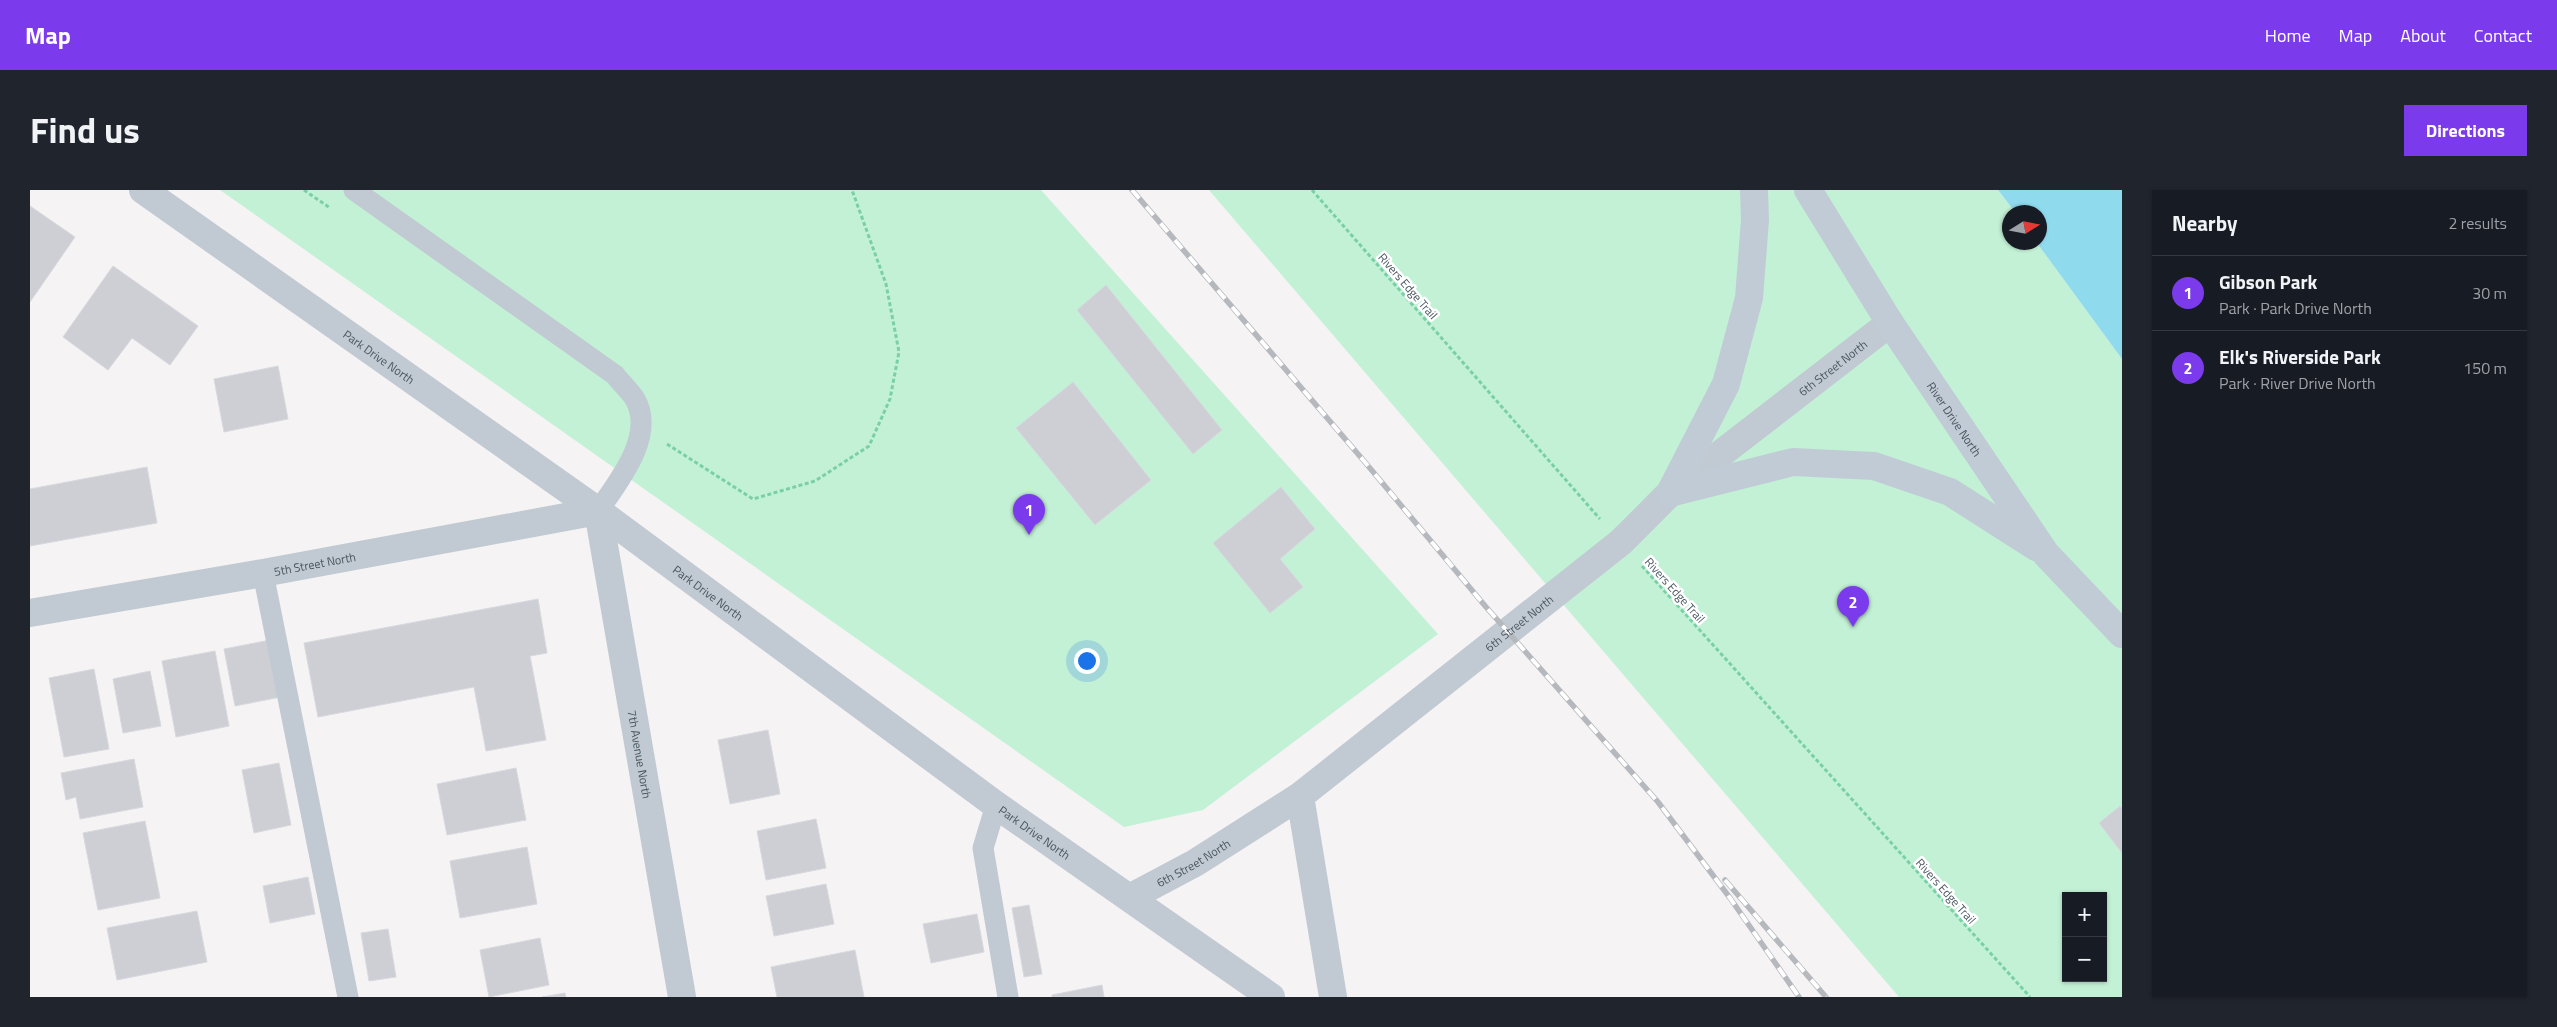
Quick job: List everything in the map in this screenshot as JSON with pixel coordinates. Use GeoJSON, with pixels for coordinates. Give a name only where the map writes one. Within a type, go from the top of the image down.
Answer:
{"type":"FeatureCollection","features":[{"type":"Feature","properties":{"kind":"main road"},"geometry":{"type":"LineString","coordinates":[[1670,493],[1726,384],[1749,298],[1755,220],[1754,190]]}},
{"type":"Feature","properties":{"kind":"main road","name":"River Drive North"},"geometry":{"type":"LineString","coordinates":[[1808,190],[1890,323],[2046,554],[2122,634]]}},
{"type":"Feature","properties":{"kind":"main road"},"geometry":{"type":"LineString","coordinates":[[1670,493],[1793,462],[1874,466],[1950,492],[2046,554]]}},
{"type":"Feature","properties":{"kind":"street","name":"Park Drive North"},"geometry":{"type":"LineString","coordinates":[[143,190],[598,510],[996,805],[1131,897],[1271,997]]}},
{"type":"Feature","properties":{"kind":"street","name":"6th Street North"},"geometry":{"type":"LineString","coordinates":[[1131,897],[1195,863],[1300,796],[1621,542],[1670,493],[1890,323]]}},
{"type":"Feature","properties":{"kind":"street","name":"5th Street North"},"geometry":{"type":"LineString","coordinates":[[30,613],[263,573],[598,510]]}},
{"type":"Feature","properties":{"kind":"street","name":"7th Avenue North"},"geometry":{"type":"LineString","coordinates":[[598,510],[682,997]]}},
{"type":"Feature","properties":{"kind":"street"},"geometry":{"type":"LineString","coordinates":[[1300,796],[1333,997]]}},
{"type":"Feature","properties":{"kind":"lane"},"geometry":{"type":"LineString","coordinates":[[354,190],[615,375],[635,400],[642,427],[629,465],[598,510]]}},
{"type":"Feature","properties":{"kind":"lane"},"geometry":{"type":"LineString","coordinates":[[263,573],[348,997]]}},
{"type":"Feature","properties":{"kind":"lane"},"geometry":{"type":"LineString","coordinates":[[996,805],[983,848],[1008,997]]}},
{"type":"Feature","properties":{"kind":"path"},"geometry":{"type":"LineString","coordinates":[[642,427],[753,499],[815,481],[869,446],[890,399],[899,352],[886,284],[852,190]]}},
{"type":"Feature","properties":{"kind":"path","name":"Rivers Edge Trail"},"geometry":{"type":"LineString","coordinates":[[1312,190],[1621,542],[2030,997]]}},
{"type":"Feature","properties":{"kind":"green space"},"geometry":{"type":"Polygon","coordinates":[[[220,190],[1041,190],[1438,634],[1203,810],[1124,827],[220,190]]]}},
{"type":"Feature","properties":{"kind":"green space"},"geometry":{"type":"Polygon","coordinates":[[[1209,190],[1998,190],[2010,205],[2002,205],[2002,250],[2042,250],[2122,359],[2122,997],[1899,997],[1209,190]]]}},
{"type":"Feature","properties":{"kind":"water"},"geometry":{"type":"Polygon","coordinates":[[[1998,190],[2122,190],[2122,359],[2042,250],[2047,250],[2047,205],[2010,205],[1998,190]]]}},
{"type":"Feature","properties":{"kind":"building"},"geometry":{"type":"Polygon","coordinates":[[[30,206],[75,237],[30,302],[30,206]]]}},
{"type":"Feature","properties":{"kind":"building"},"geometry":{"type":"Polygon","coordinates":[[[113,266],[198,326],[170,365],[132,338],[108,370],[63,337],[113,266]]]}},
{"type":"Feature","properties":{"kind":"building"},"geometry":{"type":"Polygon","coordinates":[[[1106,285],[1222,430],[1193,454],[1077,310],[1106,285]]]}},
{"type":"Feature","properties":{"kind":"building"},"geometry":{"type":"Polygon","coordinates":[[[278,366],[288,419],[224,432],[214,379],[278,366]]]}},
{"type":"Feature","properties":{"kind":"building"},"geometry":{"type":"Polygon","coordinates":[[[1073,382],[1151,480],[1095,525],[1016,428],[1073,382]]]}},
{"type":"Feature","properties":{"kind":"building"},"geometry":{"type":"Polygon","coordinates":[[[147,467],[157,523],[30,546],[30,489],[147,467]]]}},
{"type":"Feature","properties":{"kind":"building"},"geometry":{"type":"Polygon","coordinates":[[[1281,487],[1315,529],[1280,559],[1303,587],[1270,613],[1213,543],[1281,487]]]}},
{"type":"Feature","properties":{"kind":"building"},"geometry":{"type":"Polygon","coordinates":[[[538,599],[547,653],[530,656],[546,740],[486,751],[474,687],[318,717],[304,643],[538,599]]]}},
{"type":"Feature","properties":{"kind":"building"},"geometry":{"type":"Polygon","coordinates":[[[270,640],[281,697],[235,706],[224,649],[270,640]]]}},
{"type":"Feature","properties":{"kind":"building"},"geometry":{"type":"Polygon","coordinates":[[[215,651],[229,726],[176,737],[162,661],[215,651]]]}},
{"type":"Feature","properties":{"kind":"building"},"geometry":{"type":"Polygon","coordinates":[[[94,669],[109,749],[64,757],[49,678],[94,669]]]}},
{"type":"Feature","properties":{"kind":"building"},"geometry":{"type":"Polygon","coordinates":[[[150,671],[161,726],[123,733],[113,679],[150,671]]]}},
{"type":"Feature","properties":{"kind":"building"},"geometry":{"type":"Polygon","coordinates":[[[768,730],[780,794],[730,804],[718,740],[768,730]]]}},
{"type":"Feature","properties":{"kind":"building"},"geometry":{"type":"Polygon","coordinates":[[[134,759],[143,807],[80,819],[76,797],[66,800],[61,773],[134,759]]]}},
{"type":"Feature","properties":{"kind":"building"},"geometry":{"type":"Polygon","coordinates":[[[279,763],[291,825],[254,833],[242,770],[279,763]]]}},
{"type":"Feature","properties":{"kind":"building"},"geometry":{"type":"Polygon","coordinates":[[[516,768],[526,820],[447,835],[437,784],[516,768]]]}},
{"type":"Feature","properties":{"kind":"building"},"geometry":{"type":"Polygon","coordinates":[[[2120,806],[2122,809],[2122,853],[2099,823],[2120,806]]]}},
{"type":"Feature","properties":{"kind":"building"},"geometry":{"type":"Polygon","coordinates":[[[816,819],[826,868],[766,880],[757,831],[816,819]]]}},
{"type":"Feature","properties":{"kind":"building"},"geometry":{"type":"Polygon","coordinates":[[[145,821],[160,898],[98,910],[83,833],[145,821]]]}},
{"type":"Feature","properties":{"kind":"building"},"geometry":{"type":"Polygon","coordinates":[[[527,847],[537,904],[460,918],[450,861],[527,847]]]}},
{"type":"Feature","properties":{"kind":"building"},"geometry":{"type":"Polygon","coordinates":[[[308,877],[315,914],[270,923],[263,886],[308,877]]]}},
{"type":"Feature","properties":{"kind":"building"},"geometry":{"type":"Polygon","coordinates":[[[826,884],[834,924],[774,936],[766,896],[826,884]]]}},
{"type":"Feature","properties":{"kind":"building"},"geometry":{"type":"Polygon","coordinates":[[[1029,905],[1042,974],[1024,977],[1012,908],[1029,905]]]}},
{"type":"Feature","properties":{"kind":"building"},"geometry":{"type":"Polygon","coordinates":[[[197,911],[207,962],[117,980],[107,928],[197,911]]]}},
{"type":"Feature","properties":{"kind":"building"},"geometry":{"type":"Polygon","coordinates":[[[977,914],[984,952],[931,963],[923,924],[977,914]]]}},
{"type":"Feature","properties":{"kind":"building"},"geometry":{"type":"Polygon","coordinates":[[[388,929],[396,977],[369,981],[361,933],[388,929]]]}},
{"type":"Feature","properties":{"kind":"building"},"geometry":{"type":"Polygon","coordinates":[[[540,938],[549,985],[489,997],[480,950],[540,938]]]}},
{"type":"Feature","properties":{"kind":"building"},"geometry":{"type":"Polygon","coordinates":[[[855,950],[864,997],[777,997],[771,967],[855,950]]]}},
{"type":"Feature","properties":{"kind":"building"},"geometry":{"type":"Polygon","coordinates":[[[1102,985],[1104,997],[1052,997],[1052,995],[1102,985]]]}},
{"type":"Feature","properties":{"kind":"building"},"geometry":{"type":"Polygon","coordinates":[[[565,993],[566,997],[542,997],[565,993]]]}},
{"type":"Feature","properties":{"kind":"railway"},"geometry":{"type":"LineString","coordinates":[[1132,190],[1486,607],[1658,802],[1730,898],[1799,997]]}},
{"type":"Feature","properties":{"kind":"railway"},"geometry":{"type":"LineString","coordinates":[[1725,880],[1826,997]]}},
{"type":"Feature","properties":{"kind":"place","name":"Gibson Park"},"geometry":{"type":"Point","coordinates":[1029,535]}},
{"type":"Feature","properties":{"kind":"place","name":"Elk's Riverside Park"},"geometry":{"type":"Point","coordinates":[1853,627]}}]}
